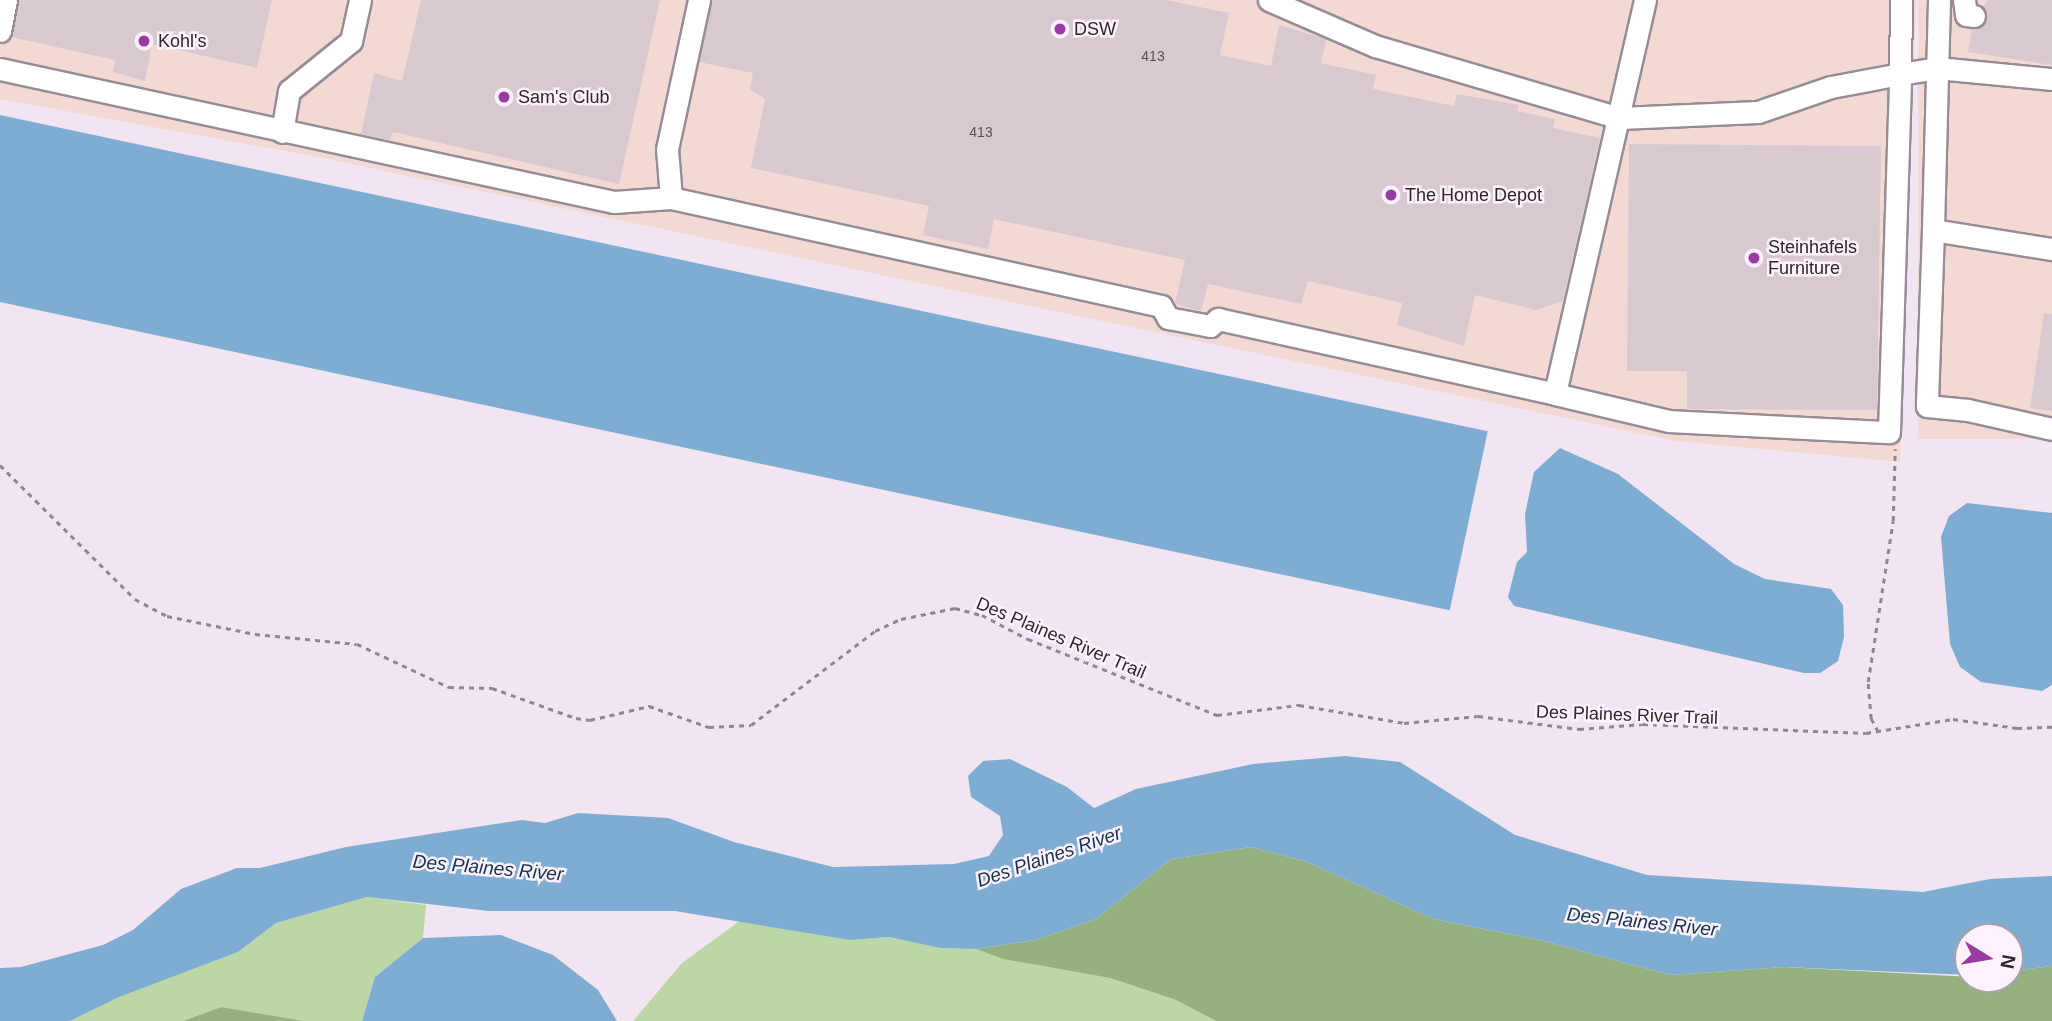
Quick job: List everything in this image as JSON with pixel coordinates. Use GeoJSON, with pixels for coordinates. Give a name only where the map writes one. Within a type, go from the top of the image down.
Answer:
{"type":"FeatureCollection","features":[{"type":"Feature","properties":{"kind":"lane"},"geometry":{"type":"LineString","coordinates":[[0,31],[6,0]]}},
{"type":"Feature","properties":{"kind":"lane"},"geometry":{"type":"LineString","coordinates":[[282,132],[289,91],[351,41],[360,0]]}},
{"type":"Feature","properties":{"kind":"lane"},"geometry":{"type":"LineString","coordinates":[[671,198],[667,149],[699,0]]}},
{"type":"Feature","properties":{"kind":"lane"},"geometry":{"type":"LineString","coordinates":[[1269,0],[1375,46],[1620,118],[1758,112],[1831,87],[1937,68],[2052,79]]}},
{"type":"Feature","properties":{"kind":"lane"},"geometry":{"type":"LineString","coordinates":[[1555,394],[1645,0]]}},
{"type":"Feature","properties":{"kind":"lane"},"geometry":{"type":"LineString","coordinates":[[0,69],[614,202],[671,198],[1161,306],[1168,318],[1210,326],[1218,319],[1669,421],[1889,432],[1901,0]]}},
{"type":"Feature","properties":{"kind":"lane"},"geometry":{"type":"LineString","coordinates":[[1939,0],[1927,406],[2052,428]]}},
{"type":"Feature","properties":{"kind":"lane"},"geometry":{"type":"LineString","coordinates":[[1933,230],[2052,249]]}},
{"type":"Feature","properties":{"kind":"path"},"geometry":{"type":"LineString","coordinates":[[1878,732],[1871,719],[1868,682],[1894,509],[1896,473],[1889,432]]}},
{"type":"Feature","properties":{"kind":"path","name":"Des Plaines River Trail"},"geometry":{"type":"LineString","coordinates":[[0,466],[135,599],[167,616],[255,635],[358,644],[449,687],[492,688],[576,718],[590,720],[649,706],[709,727],[751,724],[875,631],[901,619],[954,608],[982,615],[1028,639],[1217,715],[1299,705],[1404,723],[1478,716],[1579,729],[1643,724],[1878,732],[1953,719],[2017,728],[2052,727]]}},
{"type":"Feature","properties":{"kind":"shaded area"},"geometry":{"type":"Polygon","coordinates":[[[0,0],[1916,0],[1900,462],[1676,441],[318,157],[0,99],[0,0]]]}},
{"type":"Feature","properties":{"kind":"shaded area"},"geometry":{"type":"Polygon","coordinates":[[[1918,0],[2052,0],[2052,439],[1918,439],[1918,0]]]}},
{"type":"Feature","properties":{"kind":"green space"},"geometry":{"type":"Polygon","coordinates":[[[1251,847],[1308,862],[1433,919],[1540,940],[1671,975],[1784,967],[1954,976],[1954,993],[2024,993],[2024,969],[2052,966],[2052,1021],[1216,1021],[1176,1000],[1110,978],[1003,959],[976,949],[1035,940],[1096,919],[1171,859],[1251,847]]]}},
{"type":"Feature","properties":{"kind":"green space"},"geometry":{"type":"Polygon","coordinates":[[[367,897],[426,905],[423,938],[375,977],[362,1021],[304,1021],[221,1007],[183,1021],[70,1021],[118,997],[238,952],[276,923],[367,897]]]}},
{"type":"Feature","properties":{"kind":"green space"},"geometry":{"type":"Polygon","coordinates":[[[741,920],[850,940],[889,937],[940,948],[976,949],[1003,959],[1110,978],[1176,1000],[1216,1021],[633,1021],[682,963],[741,920]]]}},
{"type":"Feature","properties":{"kind":"green space"},"geometry":{"type":"Polygon","coordinates":[[[221,1007],[304,1021],[183,1021],[221,1007]]]}},
{"type":"Feature","properties":{"kind":"water"},"geometry":{"type":"Polygon","coordinates":[[[0,115],[1488,431],[1450,610],[0,302],[0,115]]]}},
{"type":"Feature","properties":{"kind":"water"},"geometry":{"type":"Polygon","coordinates":[[[1560,448],[1618,474],[1734,564],[1765,579],[1831,589],[1843,605],[1844,637],[1838,661],[1820,673],[1804,673],[1514,606],[1508,597],[1517,562],[1527,552],[1525,514],[1534,472],[1560,448]]]}},
{"type":"Feature","properties":{"kind":"water"},"geometry":{"type":"Polygon","coordinates":[[[1967,503],[2052,513],[2052,685],[2042,691],[1981,682],[1960,667],[1950,644],[1941,537],[1949,516],[1967,503]]]}},
{"type":"Feature","properties":{"kind":"water","name":"Des Plaines River"},"geometry":{"type":"Polygon","coordinates":[[[1345,756],[1400,762],[1515,835],[1647,875],[1923,892],[1990,879],[2052,876],[2052,966],[2024,969],[2024,923],[1954,923],[1954,974],[1784,967],[1671,975],[1540,940],[1433,919],[1308,862],[1251,847],[1171,859],[1096,919],[1035,940],[976,949],[940,948],[889,937],[850,940],[675,911],[489,911],[367,897],[276,923],[238,952],[119,997],[70,1021],[0,1021],[0,968],[21,967],[103,945],[133,930],[181,889],[237,868],[260,868],[346,847],[522,820],[545,823],[578,813],[668,818],[734,842],[833,867],[954,864],[989,856],[1003,835],[1000,816],[971,797],[968,776],[983,761],[1010,759],[1067,787],[1094,808],[1136,789],[1253,764],[1345,756]]]}},
{"type":"Feature","properties":{"kind":"water"},"geometry":{"type":"Polygon","coordinates":[[[501,935],[553,955],[598,990],[617,1021],[362,1021],[375,977],[423,938],[501,935]]]}},
{"type":"Feature","properties":{"kind":"building","name":"Kohl's"},"geometry":{"type":"Polygon","coordinates":[[[19,0],[272,0],[257,68],[152,44],[145,81],[113,72],[115,60],[11,37],[19,0]]]}},
{"type":"Feature","properties":{"kind":"building","name":"Sam's Club"},"geometry":{"type":"Polygon","coordinates":[[[421,0],[660,0],[619,184],[393,132],[390,140],[361,134],[374,73],[402,81],[421,0]]]}},
{"type":"Feature","properties":{"kind":"building"},"geometry":{"type":"Polygon","coordinates":[[[712,0],[1166,0],[1229,13],[1220,55],[1271,66],[1279,25],[1326,39],[1321,63],[1376,75],[1373,89],[1454,106],[1457,94],[1519,105],[1517,111],[1555,119],[1553,128],[1600,138],[1563,301],[1536,310],[1475,295],[1464,346],[1397,325],[1402,303],[1308,281],[1301,304],[1208,284],[1201,311],[1175,304],[1185,260],[994,219],[988,249],[923,235],[929,206],[751,168],[765,99],[750,89],[753,73],[699,62],[712,0]]]}},
{"type":"Feature","properties":{"kind":"building"},"geometry":{"type":"Polygon","coordinates":[[[1988,0],[2052,0],[2052,65],[1968,52],[1972,29],[1980,28],[1987,18],[1983,7],[1988,0]]]}},
{"type":"Feature","properties":{"kind":"building","name":"Steinhafels Furniture"},"geometry":{"type":"Polygon","coordinates":[[[1629,144],[1881,146],[1877,410],[1687,409],[1687,371],[1627,371],[1629,144]]]}},
{"type":"Feature","properties":{"kind":"building"},"geometry":{"type":"Polygon","coordinates":[[[2044,313],[2052,314],[2052,411],[2030,408],[2044,313]]]}},
{"type":"Feature","properties":{"kind":"place","name":"DSW"},"geometry":{"type":"Point","coordinates":[1060,29]}},
{"type":"Feature","properties":{"kind":"place","name":"Kohl's"},"geometry":{"type":"Point","coordinates":[144,41]}},
{"type":"Feature","properties":{"kind":"place","name":"Sam's Club"},"geometry":{"type":"Point","coordinates":[504,97]}},
{"type":"Feature","properties":{"kind":"place","name":"The Home Depot"},"geometry":{"type":"Point","coordinates":[1391,195]}},
{"type":"Feature","properties":{"kind":"place","name":"Steinhafels Furniture"},"geometry":{"type":"Point","coordinates":[1754,258]}}]}
